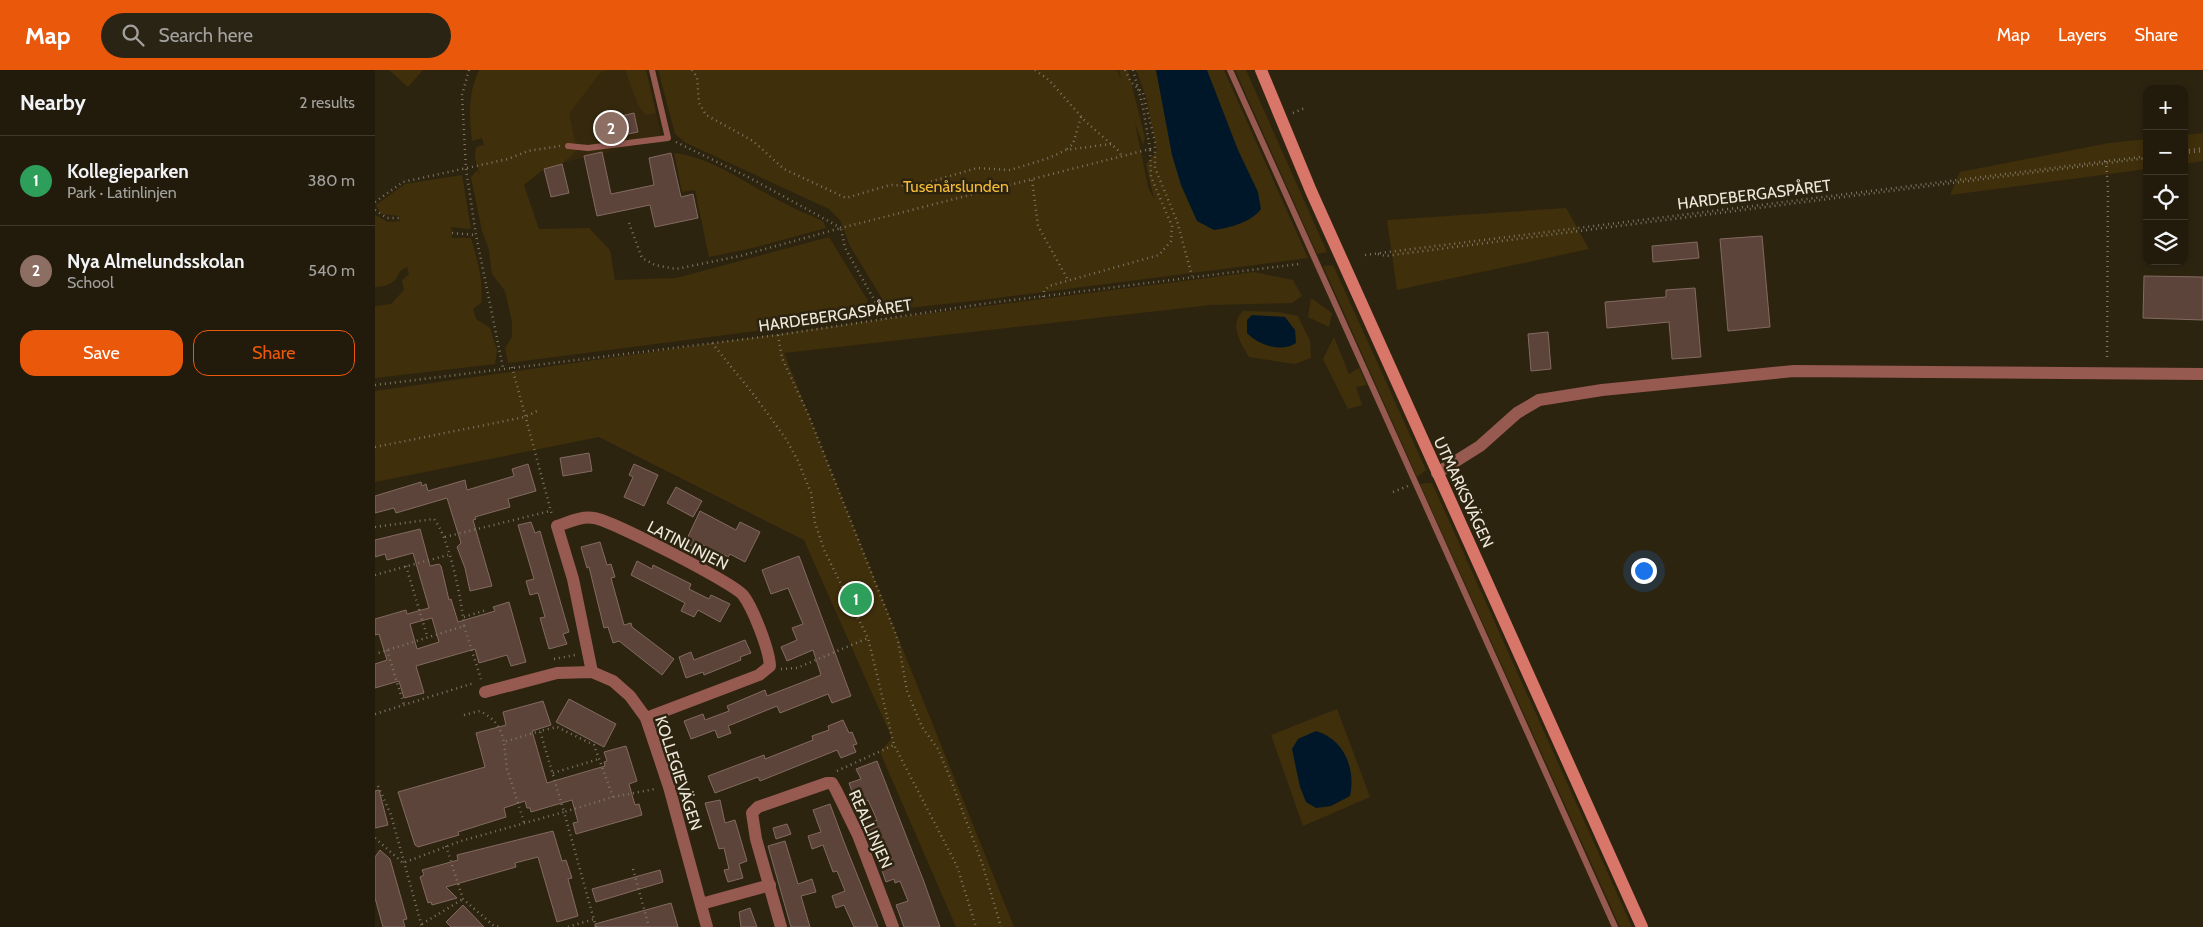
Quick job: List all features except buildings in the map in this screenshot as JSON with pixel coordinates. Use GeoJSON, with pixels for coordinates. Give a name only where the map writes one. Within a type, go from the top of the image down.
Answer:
{"type":"FeatureCollection","features":[{"type":"Feature","properties":{"kind":"main road","name":"UTMARKSVÄGEN"},"geometry":{"type":"LineString","coordinates":[[1261,74],[1437,473],[1642,927]]}},
{"type":"Feature","properties":{"kind":"street"},"geometry":{"type":"LineString","coordinates":[[1437,473],[1480,446],[1517,413],[1539,400],[1602,390],[1794,371],[2203,374]]}},
{"type":"Feature","properties":{"kind":"street","name":"LATINLINJEN"},"geometry":{"type":"LineString","coordinates":[[557,526],[583,518],[599,519],[688,562],[734,588],[742,594],[747,602],[767,649],[770,666]]}},
{"type":"Feature","properties":{"kind":"street"},"geometry":{"type":"LineString","coordinates":[[557,526],[573,579],[592,672]]}},
{"type":"Feature","properties":{"kind":"street"},"geometry":{"type":"LineString","coordinates":[[646,718],[759,675],[770,666]]}},
{"type":"Feature","properties":{"kind":"street","name":"KOLLEGIEVÄGEN"},"geometry":{"type":"LineString","coordinates":[[483,687],[557,673],[592,672],[613,680],[630,696],[646,718],[669,787],[707,927]]}},
{"type":"Feature","properties":{"kind":"street","name":"REALLINJEN"},"geometry":{"type":"LineString","coordinates":[[781,927],[752,824],[753,810],[823,783],[832,784],[857,835],[893,927]]}},
{"type":"Feature","properties":{"kind":"street"},"geometry":{"type":"LineString","coordinates":[[701,904],[770,885]]}},
{"type":"Feature","properties":{"kind":"lane"},"geometry":{"type":"LineString","coordinates":[[569,146],[588,148],[668,138],[652,70]]}},
{"type":"Feature","properties":{"kind":"lane"},"geometry":{"type":"LineString","coordinates":[[1230,70],[1615,927]]}},
{"type":"Feature","properties":{"kind":"path"},"geometry":{"type":"LineString","coordinates":[[469,70],[462,95],[466,168],[476,235],[503,368]]}},
{"type":"Feature","properties":{"kind":"path"},"geometry":{"type":"LineString","coordinates":[[692,70],[697,77],[699,103],[706,115],[753,141],[784,169],[846,198],[890,185],[909,186],[977,168],[1010,170],[1049,158],[1066,150],[1073,144],[1081,117]]}},
{"type":"Feature","properties":{"kind":"path"},"geometry":{"type":"LineString","coordinates":[[1035,70],[1060,91],[1081,117],[1111,144],[1122,157]]}},
{"type":"Feature","properties":{"kind":"path"},"geometry":{"type":"LineString","coordinates":[[1125,70],[1131,82],[1143,93],[1155,142],[1155,168],[1177,221],[1192,277]]}},
{"type":"Feature","properties":{"kind":"path"},"geometry":{"type":"LineString","coordinates":[[1043,298],[1044,291],[1049,286],[1151,258],[1164,251],[1171,241],[1172,226],[1151,177],[1150,149],[1139,89],[1133,70]]}},
{"type":"Feature","properties":{"kind":"path"},"geometry":{"type":"LineString","coordinates":[[668,138],[750,178],[841,228],[845,248],[885,319]]}},
{"type":"Feature","properties":{"kind":"path"},"geometry":{"type":"LineString","coordinates":[[1066,150],[1111,144]]}},
{"type":"Feature","properties":{"kind":"path"},"geometry":{"type":"LineString","coordinates":[[375,202],[403,182],[508,159],[529,151],[569,146]]}},
{"type":"Feature","properties":{"kind":"path"},"geometry":{"type":"LineString","coordinates":[[629,223],[642,258],[655,265],[676,269],[741,256],[841,228],[1150,149]]}},
{"type":"Feature","properties":{"kind":"path"},"geometry":{"type":"LineString","coordinates":[[2188,151],[2203,149]]}},
{"type":"Feature","properties":{"kind":"path","name":"HARDEBERGASPÅRET"},"geometry":{"type":"LineString","coordinates":[[1365,256],[2143,157]]}},
{"type":"Feature","properties":{"kind":"path"},"geometry":{"type":"LineString","coordinates":[[2106,162],[2108,207],[2107,372]]}},
{"type":"Feature","properties":{"kind":"path"},"geometry":{"type":"LineString","coordinates":[[1032,180],[1038,226],[1068,280]]}},
{"type":"Feature","properties":{"kind":"path"},"geometry":{"type":"LineString","coordinates":[[375,210],[387,218],[400,218]]}},
{"type":"Feature","properties":{"kind":"path"},"geometry":{"type":"LineString","coordinates":[[452,233],[476,235]]}},
{"type":"Feature","properties":{"kind":"path","name":"HARDEBERGASPÅRET"},"geometry":{"type":"LineString","coordinates":[[375,385],[778,335],[1192,277],[1299,264]]}},
{"type":"Feature","properties":{"kind":"path"},"geometry":{"type":"LineString","coordinates":[[778,335],[782,358],[808,414],[893,627],[898,641],[907,691],[922,727],[939,749],[966,817],[996,904],[1001,927]]}},
{"type":"Feature","properties":{"kind":"path"},"geometry":{"type":"LineString","coordinates":[[712,343],[755,395],[786,439],[798,462],[811,493],[815,523],[825,552],[868,638],[895,745],[957,866],[976,927]]}},
{"type":"Feature","properties":{"kind":"path"},"geometry":{"type":"LineString","coordinates":[[512,367],[550,511],[557,526]]}},
{"type":"Feature","properties":{"kind":"path"},"geometry":{"type":"LineString","coordinates":[[375,446],[525,417],[537,411]]}},
{"type":"Feature","properties":{"kind":"path"},"geometry":{"type":"LineString","coordinates":[[445,537],[550,511]]}},
{"type":"Feature","properties":{"kind":"path"},"geometry":{"type":"LineString","coordinates":[[375,527],[434,519],[445,537],[463,602],[465,626],[483,687]]}},
{"type":"Feature","properties":{"kind":"path"},"geometry":{"type":"LineString","coordinates":[[375,575],[449,555]]}},
{"type":"Feature","properties":{"kind":"path"},"geometry":{"type":"LineString","coordinates":[[407,566],[427,636]]}},
{"type":"Feature","properties":{"kind":"path"},"geometry":{"type":"LineString","coordinates":[[464,616],[486,610]]}},
{"type":"Feature","properties":{"kind":"path"},"geometry":{"type":"LineString","coordinates":[[375,654],[427,636],[465,626]]}},
{"type":"Feature","properties":{"kind":"path"},"geometry":{"type":"LineString","coordinates":[[770,666],[783,670],[797,668],[868,638]]}},
{"type":"Feature","properties":{"kind":"path"},"geometry":{"type":"LineString","coordinates":[[387,650],[404,705]]}},
{"type":"Feature","properties":{"kind":"path"},"geometry":{"type":"LineString","coordinates":[[549,660],[569,655],[589,656]]}},
{"type":"Feature","properties":{"kind":"path"},"geometry":{"type":"LineString","coordinates":[[375,714],[404,705],[483,687],[489,679]]}},
{"type":"Feature","properties":{"kind":"path"},"geometry":{"type":"LineString","coordinates":[[464,715],[480,711],[493,719],[500,728],[504,742],[507,769],[523,822]]}},
{"type":"Feature","properties":{"kind":"path"},"geometry":{"type":"LineString","coordinates":[[504,742],[553,727],[561,728],[591,743],[596,747],[613,797]]}},
{"type":"Feature","properties":{"kind":"path"},"geometry":{"type":"LineString","coordinates":[[540,731],[597,927]]}},
{"type":"Feature","properties":{"kind":"path"},"geometry":{"type":"LineString","coordinates":[[832,784],[837,770],[895,745]]}},
{"type":"Feature","properties":{"kind":"path"},"geometry":{"type":"LineString","coordinates":[[553,773],[600,759]]}},
{"type":"Feature","properties":{"kind":"path"},"geometry":{"type":"LineString","coordinates":[[378,786],[391,815],[422,926],[463,899]]}},
{"type":"Feature","properties":{"kind":"path"},"geometry":{"type":"LineString","coordinates":[[403,863],[446,846],[523,822],[536,822],[613,797],[669,787]]}},
{"type":"Feature","properties":{"kind":"path"},"geometry":{"type":"LineString","coordinates":[[375,838],[403,863]]}},
{"type":"Feature","properties":{"kind":"path"},"geometry":{"type":"LineString","coordinates":[[446,846],[463,899],[494,926],[500,927]]}},
{"type":"Feature","properties":{"kind":"path"},"geometry":{"type":"LineString","coordinates":[[633,869],[649,927]]}},
{"type":"Feature","properties":{"kind":"path"},"geometry":{"type":"LineString","coordinates":[[567,927],[594,919]]}},
{"type":"Feature","properties":{"kind":"shaded area"},"geometry":{"type":"Polygon","coordinates":[[[556,70],[646,70],[662,139],[482,182],[475,159],[487,156],[556,70]]]}},
{"type":"Feature","properties":{"kind":"green space"},"geometry":{"type":"Polygon","coordinates":[[[389,70],[423,70],[408,87],[389,70]]]}},
{"type":"Feature","properties":{"kind":"green space"},"geometry":{"type":"Polygon","coordinates":[[[479,70],[608,70],[600,73],[569,114],[577,150],[562,164],[544,169],[524,185],[539,229],[589,228],[610,250],[615,280],[676,278],[829,237],[868,301],[863,308],[865,317],[508,363],[505,348],[512,337],[512,322],[505,291],[492,274],[489,250],[482,231],[471,177],[477,170],[480,175],[475,159],[476,147],[484,145],[482,138],[472,141],[470,123],[471,96],[479,70]]]}},
{"type":"Feature","properties":{"kind":"green space"},"geometry":{"type":"Polygon","coordinates":[[[625,70],[646,70],[656,113],[645,115],[638,105],[625,70]]]}},
{"type":"Feature","properties":{"kind":"green space","name":"Tusenårslunden"},"geometry":{"type":"Polygon","coordinates":[[[658,70],[1117,70],[1121,79],[1119,70],[1128,70],[1145,138],[1143,145],[1135,123],[1148,187],[1154,199],[1146,164],[1157,151],[1146,96],[1136,70],[1224,70],[1308,258],[982,300],[889,310],[850,246],[840,220],[829,209],[686,143],[675,134],[658,70]]]}},
{"type":"Feature","properties":{"kind":"green space"},"geometry":{"type":"Polygon","coordinates":[[[1235,70],[1246,70],[1327,252],[1317,254],[1235,70]]]}},
{"type":"Feature","properties":{"kind":"green space"},"geometry":{"type":"Polygon","coordinates":[[[2203,133],[2203,161],[2188,163],[2188,135],[2203,133]]]}},
{"type":"Feature","properties":{"kind":"green space"},"geometry":{"type":"Polygon","coordinates":[[[2143,139],[2143,170],[1950,195],[1960,172],[2109,143],[2143,139]]]}},
{"type":"Feature","properties":{"kind":"green space"},"geometry":{"type":"Polygon","coordinates":[[[674,153],[715,165],[785,204],[823,221],[826,228],[757,247],[709,257],[695,190],[682,192],[674,153]]]}},
{"type":"Feature","properties":{"kind":"green space"},"geometry":{"type":"Polygon","coordinates":[[[462,175],[471,229],[451,227],[452,238],[471,238],[482,287],[481,303],[473,309],[476,319],[490,328],[497,350],[495,364],[375,378],[375,306],[391,304],[404,290],[402,280],[409,274],[407,267],[400,271],[396,279],[391,283],[375,287],[375,215],[388,222],[400,221],[399,216],[381,214],[376,205],[405,184],[462,175]]]}},
{"type":"Feature","properties":{"kind":"green space"},"geometry":{"type":"Polygon","coordinates":[[[1778,188],[1815,191],[1746,200],[1778,188]]]}},
{"type":"Feature","properties":{"kind":"green space"},"geometry":{"type":"Polygon","coordinates":[[[1566,208],[1589,249],[1397,290],[1387,220],[1566,208]]]}},
{"type":"Feature","properties":{"kind":"green space"},"geometry":{"type":"Polygon","coordinates":[[[1333,265],[1426,470],[1417,477],[1323,266],[1333,265]]]}},
{"type":"Feature","properties":{"kind":"green space"},"geometry":{"type":"Polygon","coordinates":[[[1254,272],[1293,280],[1302,296],[1292,303],[1211,305],[784,353],[1014,927],[956,927],[880,752],[892,738],[804,540],[599,437],[375,482],[375,391],[885,319],[1254,272]]]}},
{"type":"Feature","properties":{"kind":"green space"},"geometry":{"type":"Polygon","coordinates":[[[1311,298],[1332,313],[1329,327],[1308,317],[1311,298]]]}},
{"type":"Feature","properties":{"kind":"green space"},"geometry":{"type":"Polygon","coordinates":[[[1243,311],[1278,312],[1298,316],[1310,341],[1311,358],[1295,364],[1249,357],[1239,340],[1236,328],[1239,316],[1243,311]]]}},
{"type":"Feature","properties":{"kind":"green space"},"geometry":{"type":"Polygon","coordinates":[[[1334,337],[1349,374],[1359,368],[1367,385],[1356,387],[1362,405],[1348,409],[1323,359],[1334,337]]]}},
{"type":"Feature","properties":{"kind":"green space"},"geometry":{"type":"Polygon","coordinates":[[[1432,483],[1632,927],[1620,927],[1420,484],[1432,483]]]}},
{"type":"Feature","properties":{"kind":"green space"},"geometry":{"type":"Polygon","coordinates":[[[1337,709],[1370,797],[1303,826],[1271,735],[1337,709]]]}},
{"type":"Feature","properties":{"kind":"water"},"geometry":{"type":"Polygon","coordinates":[[[1156,70],[1207,70],[1238,150],[1258,192],[1261,209],[1257,214],[1233,226],[1214,230],[1197,221],[1181,185],[1172,155],[1156,70]]]}},
{"type":"Feature","properties":{"kind":"water"},"geometry":{"type":"Polygon","coordinates":[[[1252,315],[1285,317],[1295,330],[1296,343],[1290,346],[1277,347],[1257,341],[1247,333],[1247,320],[1252,315]]]}},
{"type":"Feature","properties":{"kind":"water"},"geometry":{"type":"Polygon","coordinates":[[[1316,731],[1326,735],[1341,748],[1349,766],[1351,786],[1350,796],[1331,806],[1316,808],[1306,802],[1300,787],[1292,749],[1298,739],[1316,731]]]}},
{"type":"Feature","properties":{"kind":"place","name":"Nya Almelundsskolan"},"geometry":{"type":"Point","coordinates":[611,128]}},
{"type":"Feature","properties":{"kind":"place","name":"Kollegieparken"},"geometry":{"type":"Point","coordinates":[856,599]}}]}
